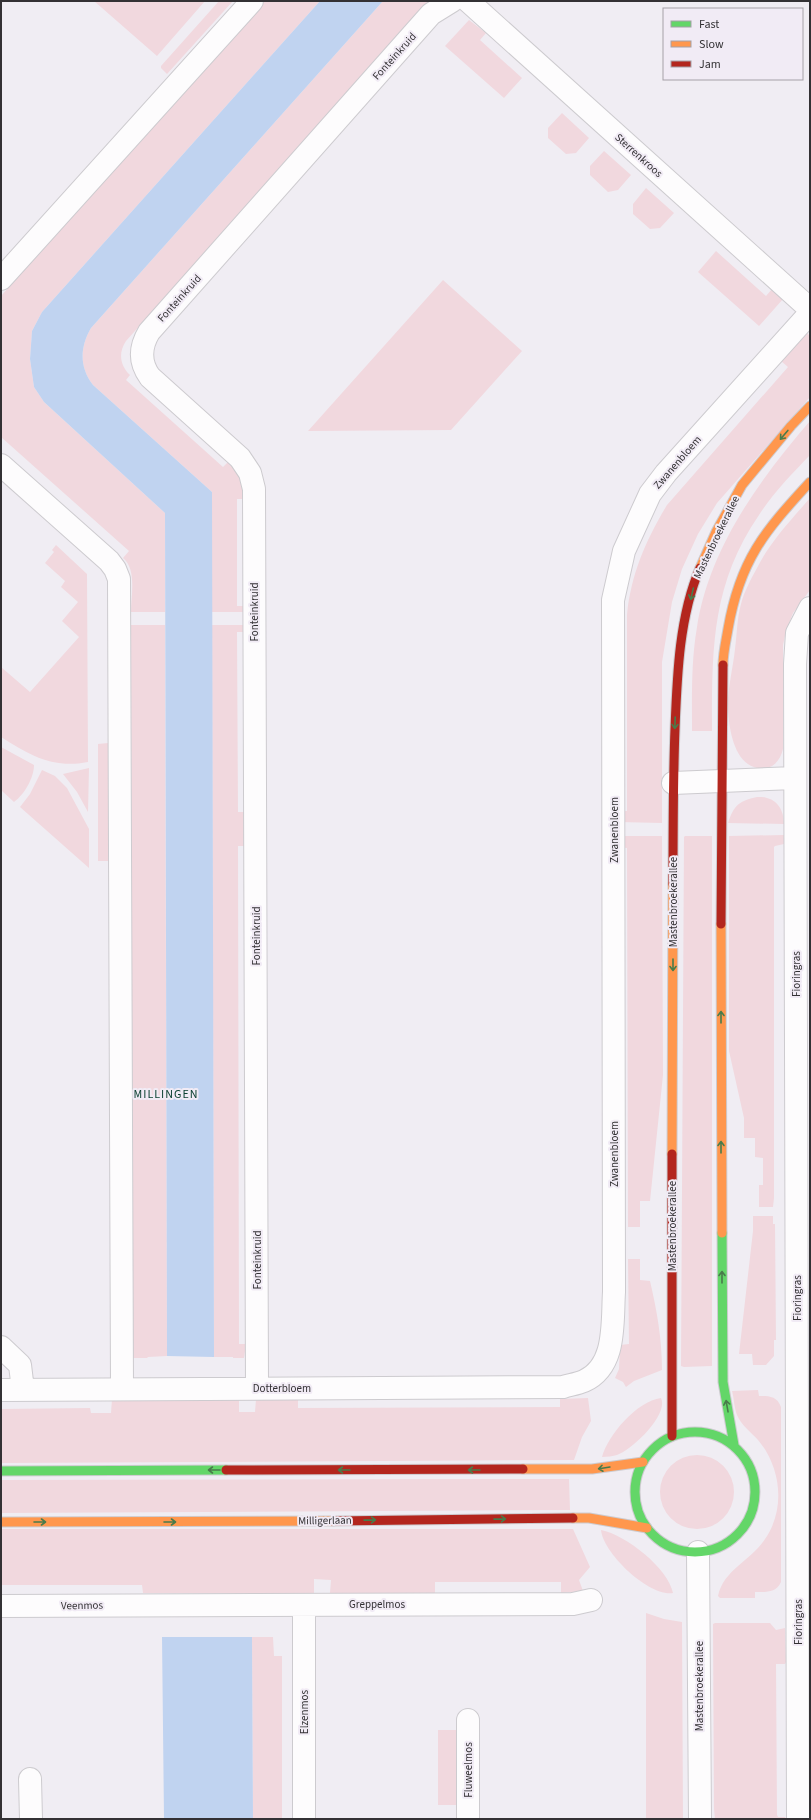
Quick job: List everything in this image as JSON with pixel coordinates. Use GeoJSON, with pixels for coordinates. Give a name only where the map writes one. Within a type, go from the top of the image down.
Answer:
{"type":"FeatureCollection","features":[{"type":"Feature","properties":{"kind":"main road","name":"Mastenbroekerallee"},"geometry":{"type":"LineString","coordinates":[[672,1436],[673,783],[676,693],[682,635],[695,580],[716,532],[742,485],[791,426],[810,406]]}},
{"type":"Feature","properties":{"kind":"main road"},"geometry":{"type":"LineString","coordinates":[[734,1445],[723,1382],[720,1000],[723,662],[732,606],[750,557],[772,524],[810,482]]}},
{"type":"Feature","properties":{"kind":"main road"},"geometry":{"type":"LineString","coordinates":[[693,1431],[715,1434],[734,1445],[747,1460],[755,1480],[755,1500],[749,1520],[736,1537],[718,1548],[698,1552],[679,1550],[661,1542],[647,1528],[637,1507],[635,1484],[643,1462],[655,1446],[672,1436],[693,1431]]}},
{"type":"Feature","properties":{"kind":"main road"},"geometry":{"type":"LineString","coordinates":[[1,1471],[592,1469],[643,1462]]}},
{"type":"Feature","properties":{"kind":"main road","name":"Milligerlaan"},"geometry":{"type":"LineString","coordinates":[[1,1522],[208,1522],[589,1518],[647,1528]]}},
{"type":"Feature","properties":{"kind":"street"},"geometry":{"type":"LineString","coordinates":[[1,279],[252,1]]}},
{"type":"Feature","properties":{"kind":"street","name":"Fonteinkruid"},"geometry":{"type":"LineString","coordinates":[[257,1388],[254,489],[250,473],[240,458],[150,377],[142,360],[142,350],[149,332],[431,14],[452,1]]}},
{"type":"Feature","properties":{"kind":"street","name":"Sterrenkroos"},"geometry":{"type":"LineString","coordinates":[[468,1],[810,309]]}},
{"type":"Feature","properties":{"kind":"street","name":"Zwanenbloem"},"geometry":{"type":"LineString","coordinates":[[563,1387],[584,1381],[596,1373],[605,1359],[611,1344],[614,1292],[613,600],[624,551],[650,494],[666,473],[810,313]]}},
{"type":"Feature","properties":{"kind":"street"},"geometry":{"type":"LineString","coordinates":[[1,465],[109,561],[115,569],[118,579],[122,1388]]}},
{"type":"Feature","properties":{"kind":"street","name":"Fioringras"},"geometry":{"type":"LineString","coordinates":[[798,1819],[803,1292],[796,778],[803,665],[797,633],[810,608]]}},
{"type":"Feature","properties":{"kind":"street"},"geometry":{"type":"LineString","coordinates":[[673,783],[796,778]]}},
{"type":"Feature","properties":{"kind":"street"},"geometry":{"type":"LineString","coordinates":[[1,1347],[20,1365],[22,1390]]}},
{"type":"Feature","properties":{"kind":"street","name":"Dotterbloem"},"geometry":{"type":"LineString","coordinates":[[1,1390],[122,1388],[563,1387]]}},
{"type":"Feature","properties":{"kind":"street","name":"Mastenbroekerallee"},"geometry":{"type":"LineString","coordinates":[[698,1552],[700,1819]]}},
{"type":"Feature","properties":{"kind":"street","name":"Greppelmos"},"geometry":{"type":"LineString","coordinates":[[162,1604],[573,1604],[592,1600]]}},
{"type":"Feature","properties":{"kind":"street","name":"Veenmos"},"geometry":{"type":"LineString","coordinates":[[1,1606],[162,1604]]}},
{"type":"Feature","properties":{"kind":"street","name":"Elzenmos"},"geometry":{"type":"LineString","coordinates":[[304,1605],[304,1819]]}},
{"type":"Feature","properties":{"kind":"street","name":"Fluweelmos"},"geometry":{"type":"LineString","coordinates":[[468,1720],[468,1819]]}},
{"type":"Feature","properties":{"kind":"street"},"geometry":{"type":"LineString","coordinates":[[30,1779],[31,1819]]}},
{"type":"Feature","properties":{"kind":"shaded area"},"geometry":{"type":"Polygon","coordinates":[[[94,1],[205,1],[157,56],[94,1]]]}},
{"type":"Feature","properties":{"kind":"shaded area"},"geometry":{"type":"Polygon","coordinates":[[[219,1],[233,1],[167,74],[161,66],[219,1]]]}},
{"type":"Feature","properties":{"kind":"shaded area"},"geometry":{"type":"Polygon","coordinates":[[[265,1],[320,1],[42,312],[32,331],[30,359],[34,387],[44,402],[165,513],[165,612],[131,612],[132,576],[127,563],[123,558],[129,551],[1,437],[1,296],[265,1]]]}},
{"type":"Feature","properties":{"kind":"shaded area"},"geometry":{"type":"Polygon","coordinates":[[[383,1],[430,1],[123,345],[121,359],[124,367],[130,375],[126,380],[223,467],[228,462],[238,474],[243,488],[244,499],[237,499],[237,606],[244,606],[244,612],[212,612],[212,492],[93,385],[88,378],[83,364],[83,350],[85,342],[91,328],[383,1]]]}},
{"type":"Feature","properties":{"kind":"shaded area"},"geometry":{"type":"Polygon","coordinates":[[[469,20],[486,33],[480,40],[522,78],[504,98],[445,46],[469,20]]]}},
{"type":"Feature","properties":{"kind":"shaded area"},"geometry":{"type":"Polygon","coordinates":[[[562,113],[589,138],[576,153],[566,154],[548,138],[548,128],[562,113]]]}},
{"type":"Feature","properties":{"kind":"shaded area"},"geometry":{"type":"Polygon","coordinates":[[[604,151],[631,175],[618,190],[608,192],[590,175],[590,166],[604,151]]]}},
{"type":"Feature","properties":{"kind":"shaded area"},"geometry":{"type":"Polygon","coordinates":[[[646,188],[674,213],[660,228],[650,229],[633,214],[633,204],[646,188]]]}},
{"type":"Feature","properties":{"kind":"shaded area"},"geometry":{"type":"Polygon","coordinates":[[[716,251],[766,296],[772,289],[783,299],[759,326],[698,272],[716,251]]]}},
{"type":"Feature","properties":{"kind":"shaded area"},"geometry":{"type":"Polygon","coordinates":[[[443,280],[522,351],[451,430],[308,431],[443,280]]]}},
{"type":"Feature","properties":{"kind":"shaded area"},"geometry":{"type":"Polygon","coordinates":[[[807,333],[810,336],[810,397],[717,503],[698,534],[682,569],[672,602],[662,662],[662,823],[618,822],[618,811],[627,811],[627,615],[632,585],[646,544],[667,505],[788,367],[781,361],[807,333]]]}},
{"type":"Feature","properties":{"kind":"shaded area"},"geometry":{"type":"Polygon","coordinates":[[[810,421],[810,455],[764,507],[743,541],[731,567],[723,593],[714,646],[712,731],[692,731],[692,679],[695,640],[703,598],[713,570],[739,517],[755,492],[810,421]]]}},
{"type":"Feature","properties":{"kind":"shaded area"},"geometry":{"type":"Polygon","coordinates":[[[810,498],[810,590],[793,613],[786,631],[783,645],[783,749],[777,762],[771,767],[762,769],[749,765],[743,759],[734,744],[730,726],[728,695],[740,609],[742,599],[762,558],[781,532],[810,498]]]}},
{"type":"Feature","properties":{"kind":"shaded area"},"geometry":{"type":"Polygon","coordinates":[[[56,545],[87,574],[88,762],[75,764],[63,764],[42,759],[32,755],[1,737],[1,667],[30,692],[79,637],[62,621],[78,602],[61,587],[65,581],[45,563],[54,552],[52,550],[56,545]]]}},
{"type":"Feature","properties":{"kind":"shaded area"},"geometry":{"type":"Polygon","coordinates":[[[131,625],[165,625],[167,1356],[147,1358],[133,1358],[131,625]]]}},
{"type":"Feature","properties":{"kind":"shaded area"},"geometry":{"type":"Polygon","coordinates":[[[212,625],[244,625],[244,632],[237,632],[238,812],[245,812],[245,846],[238,846],[239,1344],[246,1344],[244,1358],[214,1357],[212,625]]]}},
{"type":"Feature","properties":{"kind":"shaded area"},"geometry":{"type":"Polygon","coordinates":[[[108,743],[108,861],[98,861],[98,744],[108,743]]]}},
{"type":"Feature","properties":{"kind":"shaded area"},"geometry":{"type":"Polygon","coordinates":[[[1,747],[34,765],[34,770],[28,786],[14,802],[1,790],[1,747]]]}},
{"type":"Feature","properties":{"kind":"shaded area"},"geometry":{"type":"Polygon","coordinates":[[[89,768],[88,812],[77,792],[63,774],[89,768]]]}},
{"type":"Feature","properties":{"kind":"shaded area"},"geometry":{"type":"Polygon","coordinates":[[[42,770],[55,776],[67,788],[89,829],[89,868],[20,807],[30,794],[42,770]]]}},
{"type":"Feature","properties":{"kind":"shaded area"},"geometry":{"type":"Polygon","coordinates":[[[757,797],[768,798],[777,804],[782,812],[784,824],[728,823],[735,808],[741,802],[757,797]]]}},
{"type":"Feature","properties":{"kind":"shaded area"},"geometry":{"type":"Polygon","coordinates":[[[784,835],[784,844],[774,847],[774,1198],[773,1207],[759,1207],[759,1185],[763,1185],[763,1158],[755,1157],[755,1138],[744,1138],[744,1118],[729,1051],[729,836],[784,835]]]}},
{"type":"Feature","properties":{"kind":"shaded area"},"geometry":{"type":"Polygon","coordinates":[[[618,836],[662,836],[663,1075],[650,1201],[640,1201],[640,1227],[628,1227],[627,848],[618,847],[618,836]]]}},
{"type":"Feature","properties":{"kind":"shaded area"},"geometry":{"type":"Polygon","coordinates":[[[685,836],[712,836],[712,1366],[684,1367],[681,1366],[685,836]]]}},
{"type":"Feature","properties":{"kind":"shaded area"},"geometry":{"type":"Polygon","coordinates":[[[753,1216],[773,1216],[773,1224],[775,1224],[776,1340],[774,1340],[774,1356],[766,1365],[753,1365],[752,1354],[739,1354],[753,1231],[753,1216]]]}},
{"type":"Feature","properties":{"kind":"shaded area"},"geometry":{"type":"Polygon","coordinates":[[[628,1259],[640,1259],[640,1280],[650,1281],[659,1325],[662,1370],[634,1381],[626,1387],[623,1382],[615,1378],[619,1369],[620,1345],[629,1344],[628,1259]]]}},
{"type":"Feature","properties":{"kind":"shaded area"},"geometry":{"type":"Polygon","coordinates":[[[758,1390],[759,1396],[775,1399],[781,1407],[781,1582],[779,1586],[773,1590],[767,1592],[755,1592],[755,1598],[720,1598],[718,1596],[726,1579],[759,1547],[772,1527],[776,1515],[778,1488],[772,1463],[758,1440],[739,1419],[735,1409],[732,1391],[758,1390]]]}},
{"type":"Feature","properties":{"kind":"shaded area"},"geometry":{"type":"Polygon","coordinates":[[[588,1398],[591,1421],[582,1437],[574,1460],[1,1463],[1,1409],[90,1408],[91,1413],[111,1413],[112,1399],[239,1399],[239,1412],[255,1412],[256,1399],[298,1399],[298,1408],[560,1407],[560,1399],[588,1398]]]}},
{"type":"Feature","properties":{"kind":"shaded area"},"geometry":{"type":"Polygon","coordinates":[[[661,1398],[662,1405],[660,1413],[655,1422],[640,1439],[624,1452],[617,1455],[602,1457],[610,1439],[633,1412],[652,1400],[661,1398]]]}},
{"type":"Feature","properties":{"kind":"shaded area"},"geometry":{"type":"Polygon","coordinates":[[[690,1455],[704,1455],[718,1461],[728,1471],[734,1485],[734,1499],[728,1513],[718,1523],[704,1529],[690,1529],[676,1523],[666,1513],[660,1499],[660,1485],[666,1471],[676,1461],[690,1455]]]}},
{"type":"Feature","properties":{"kind":"shaded area"},"geometry":{"type":"Polygon","coordinates":[[[569,1479],[570,1510],[1,1513],[1,1480],[569,1479]]]}},
{"type":"Feature","properties":{"kind":"shaded area"},"geometry":{"type":"Polygon","coordinates":[[[1,1529],[573,1529],[590,1567],[579,1580],[583,1591],[561,1593],[561,1582],[435,1582],[435,1593],[330,1593],[331,1580],[314,1579],[314,1593],[143,1593],[142,1585],[1,1585],[1,1529]]]}},
{"type":"Feature","properties":{"kind":"shaded area"},"geometry":{"type":"Polygon","coordinates":[[[601,1530],[622,1538],[655,1563],[669,1583],[673,1593],[663,1592],[652,1588],[629,1572],[610,1550],[601,1530]]]}},
{"type":"Feature","properties":{"kind":"shaded area"},"geometry":{"type":"Polygon","coordinates":[[[646,1613],[664,1619],[682,1622],[683,1819],[646,1819],[646,1613]]]}},
{"type":"Feature","properties":{"kind":"shaded area"},"geometry":{"type":"Polygon","coordinates":[[[770,1623],[776,1630],[785,1628],[786,1662],[785,1664],[776,1664],[777,1815],[778,1817],[785,1817],[786,1819],[715,1819],[713,1624],[770,1623]]]}},
{"type":"Feature","properties":{"kind":"shaded area"},"geometry":{"type":"Polygon","coordinates":[[[252,1637],[273,1637],[274,1656],[282,1656],[282,1819],[253,1819],[252,1637]]]}},
{"type":"Feature","properties":{"kind":"shaded area"},"geometry":{"type":"Polygon","coordinates":[[[438,1730],[459,1730],[459,1805],[438,1805],[438,1730]]]}},
{"type":"Feature","properties":{"kind":"water"},"geometry":{"type":"Polygon","coordinates":[[[320,1],[383,1],[91,328],[87,335],[83,350],[83,364],[85,371],[93,385],[212,492],[214,1357],[167,1356],[165,513],[44,402],[34,387],[30,359],[32,331],[42,312],[320,1]]]}},
{"type":"Feature","properties":{"kind":"water"},"geometry":{"type":"Polygon","coordinates":[[[162,1637],[252,1637],[253,1819],[164,1819],[162,1637]]]}},
{"type":"Feature","properties":{"kind":"traffic: fast"},"geometry":{"type":"LineString","coordinates":[[722,1233],[723,1382],[734,1445]]}},
{"type":"Feature","properties":{"kind":"traffic: fast"},"geometry":{"type":"LineString","coordinates":[[695,1432],[707,1433],[718,1437],[728,1442],[737,1450],[745,1459],[750,1469],[754,1480],[755,1492],[754,1504],[750,1515],[745,1525],[737,1534],[728,1542],[718,1547],[707,1551],[695,1552],[683,1551],[672,1547],[662,1542],[653,1534],[645,1525],[640,1515],[636,1504],[635,1492],[636,1480],[640,1469],[645,1459],[653,1450],[662,1442],[672,1437],[683,1433],[695,1432]]}},
{"type":"Feature","properties":{"kind":"traffic: fast"},"geometry":{"type":"LineString","coordinates":[[1,1471],[226,1470]]}},
{"type":"Feature","properties":{"kind":"traffic: slow"},"geometry":{"type":"LineString","coordinates":[[700,568],[716,532],[742,485],[791,426],[810,406]]}},
{"type":"Feature","properties":{"kind":"traffic: slow"},"geometry":{"type":"LineString","coordinates":[[723,665],[733,605],[739,584],[747,565],[756,548],[779,516],[810,482]]}},
{"type":"Feature","properties":{"kind":"traffic: slow"},"geometry":{"type":"LineString","coordinates":[[672,1154],[673,884]]}},
{"type":"Feature","properties":{"kind":"traffic: slow"},"geometry":{"type":"LineString","coordinates":[[721,924],[722,1233]]}},
{"type":"Feature","properties":{"kind":"traffic: slow"},"geometry":{"type":"LineString","coordinates":[[523,1469],[592,1469],[643,1462]]}},
{"type":"Feature","properties":{"kind":"traffic: slow"},"geometry":{"type":"LineString","coordinates":[[573,1518],[589,1518],[647,1528]]}},
{"type":"Feature","properties":{"kind":"traffic: slow"},"geometry":{"type":"LineString","coordinates":[[1,1522],[333,1521]]}},
{"type":"Feature","properties":{"kind":"traffic: jam"},"geometry":{"type":"LineString","coordinates":[[673,884],[674,768],[678,668],[683,626],[693,587],[700,568]]}},
{"type":"Feature","properties":{"kind":"traffic: jam"},"geometry":{"type":"LineString","coordinates":[[721,924],[723,665]]}},
{"type":"Feature","properties":{"kind":"traffic: jam"},"geometry":{"type":"LineString","coordinates":[[672,1154],[672,1436]]}},
{"type":"Feature","properties":{"kind":"traffic: jam"},"geometry":{"type":"LineString","coordinates":[[226,1470],[523,1469]]}},
{"type":"Feature","properties":{"kind":"traffic: jam"},"geometry":{"type":"LineString","coordinates":[[333,1521],[573,1518]]}},
{"type":"Feature","properties":{"kind":"district","name":"MILLINGEN"},"geometry":{"type":"Point","coordinates":[166,1094]}}]}
